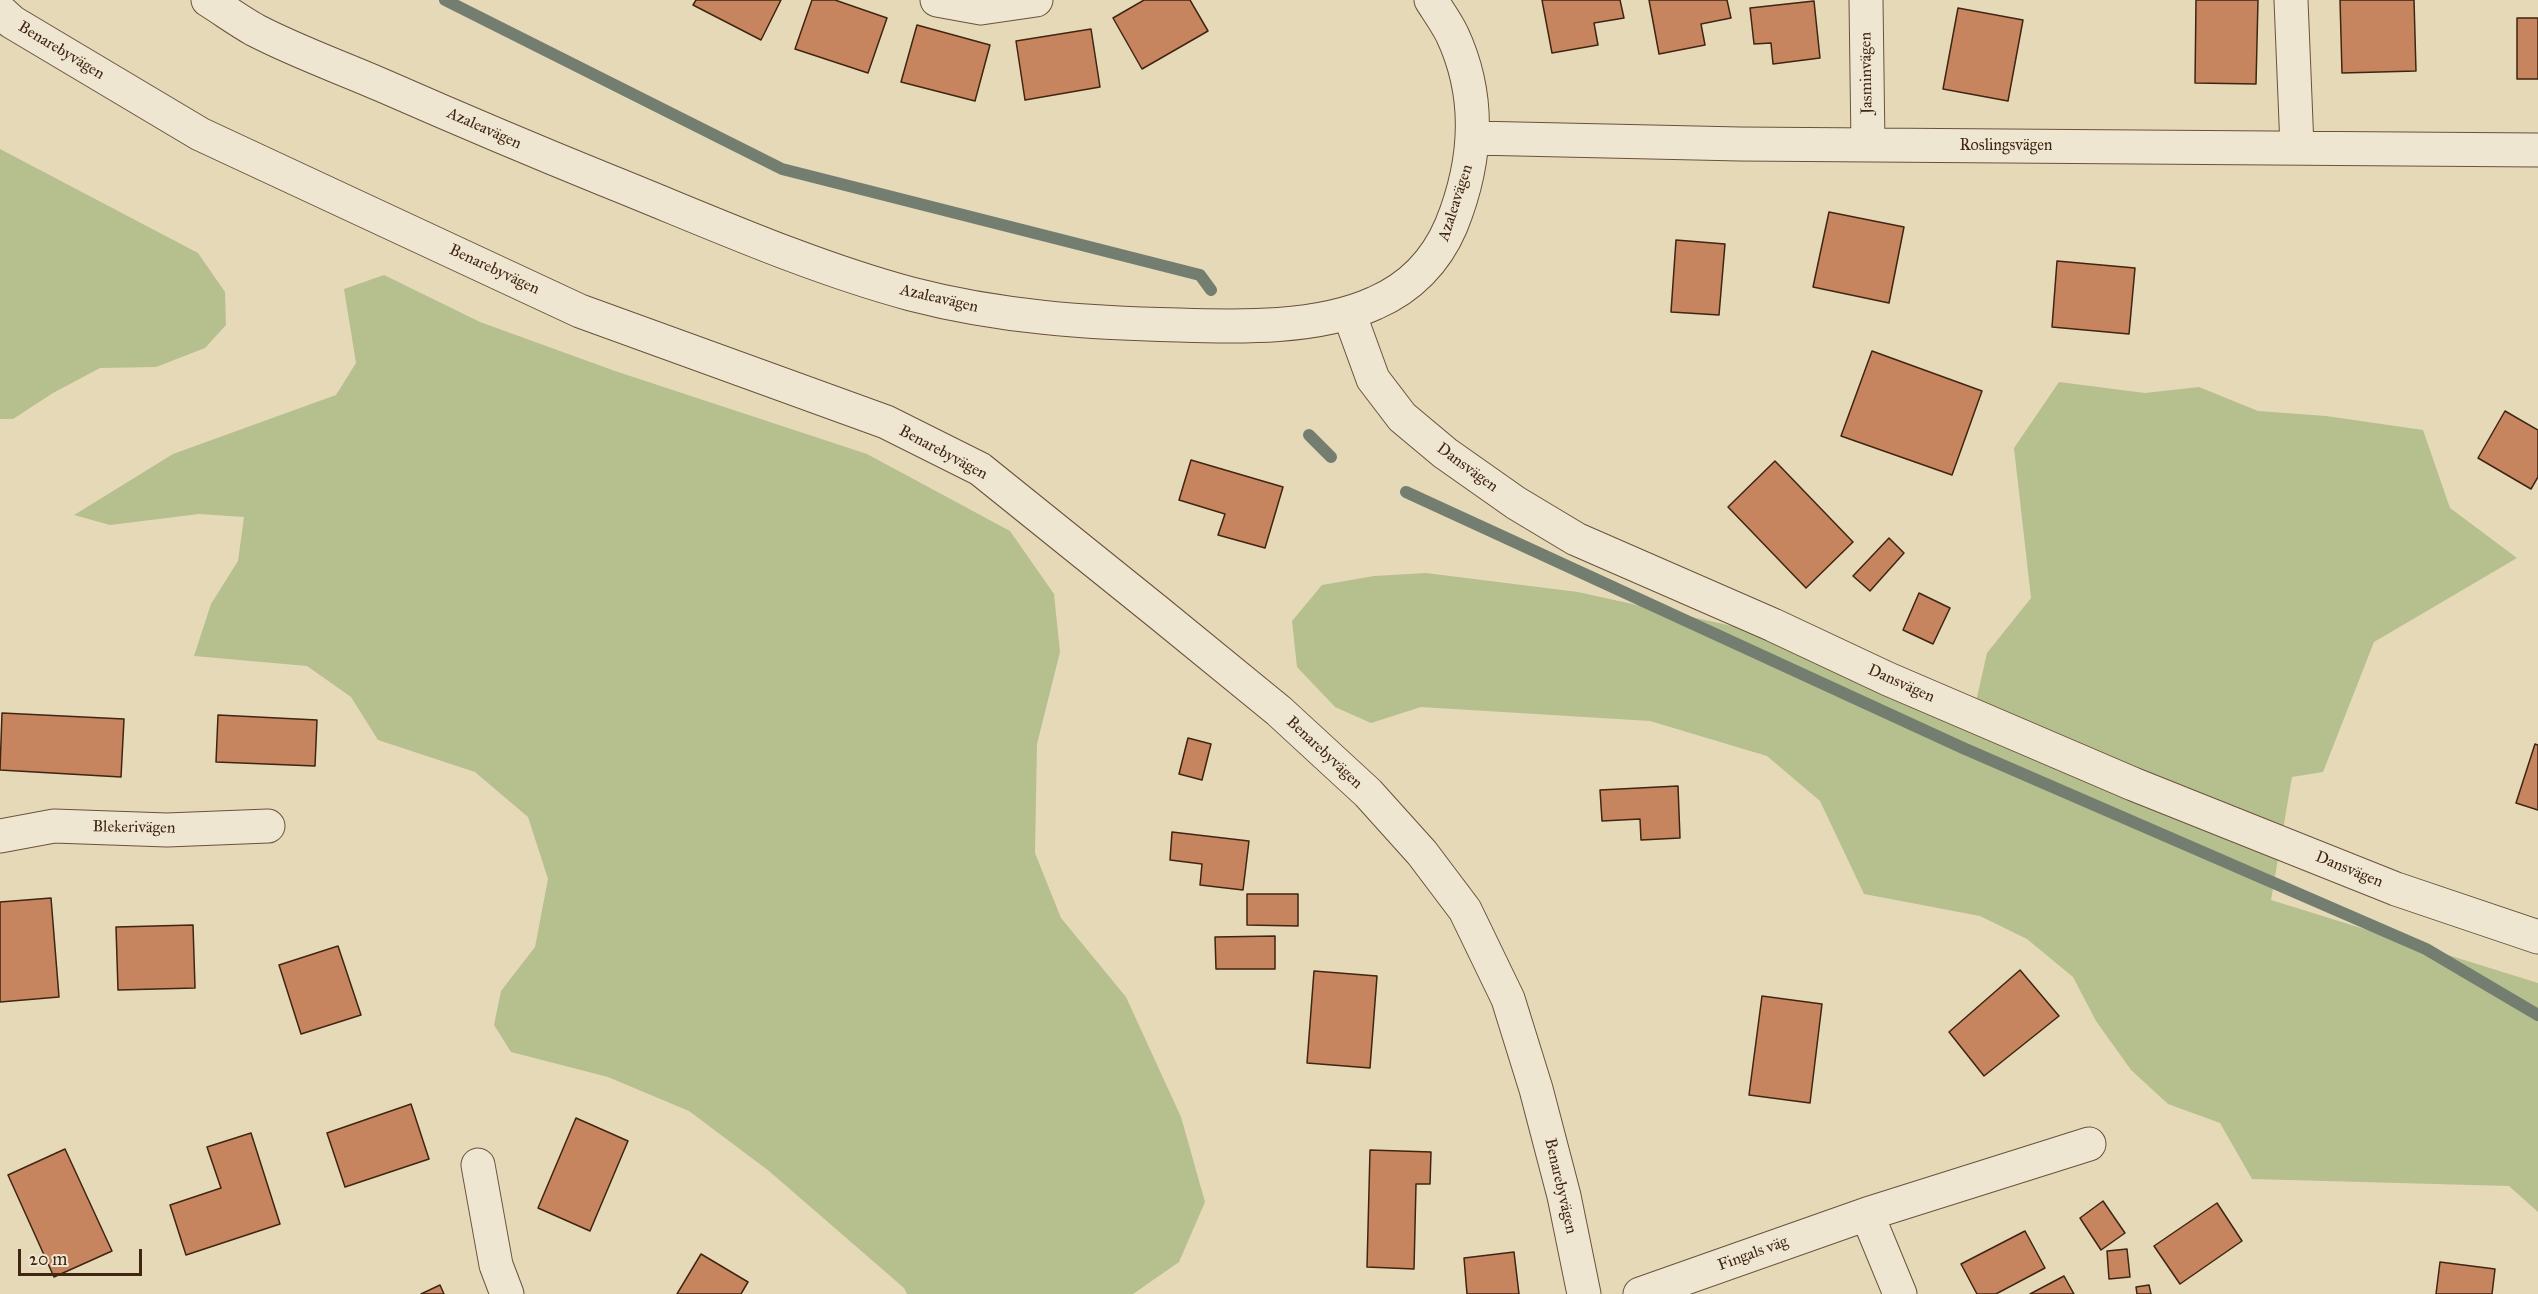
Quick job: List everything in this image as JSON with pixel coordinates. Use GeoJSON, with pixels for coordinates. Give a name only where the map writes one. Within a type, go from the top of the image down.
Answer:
{"type":"FeatureCollection","features":[{"type":"Feature","properties":{"kind":"street","name":"Azaleavägen"},"geometry":{"type":"LineString","coordinates":[[208,0],[255,30],[528,148],[806,259],[909,293],[968,307],[1042,319],[1110,323],[1250,325],[1296,322],[1348,313],[1375,303],[1399,291],[1440,251],[1467,180],[1474,138],[1467,77],[1452,35],[1431,0]]}},
{"type":"Feature","properties":{"kind":"street"},"geometry":{"type":"LineString","coordinates":[[937,0],[981,8],[1036,0]]}},
{"type":"Feature","properties":{"kind":"street","name":"Jasminvägen"},"geometry":{"type":"LineString","coordinates":[[1866,0],[1868,145]]}},
{"type":"Feature","properties":{"kind":"street"},"geometry":{"type":"LineString","coordinates":[[2291,0],[2297,147]]}},
{"type":"Feature","properties":{"kind":"street","name":"Benarebyvägen"},"geometry":{"type":"LineString","coordinates":[[4,17],[200,134],[580,311],[886,422],[980,469],[1159,613],[1279,711],[1368,793],[1422,854],[1465,910],[1508,999],[1536,1089],[1564,1196],[1584,1294]]}},
{"type":"Feature","properties":{"kind":"street","name":"Roslingsvägen"},"geometry":{"type":"LineString","coordinates":[[1474,138],[1868,145],[2538,150]]}},
{"type":"Feature","properties":{"kind":"street","name":"Dansvägen"},"geometry":{"type":"LineString","coordinates":[[1348,313],[1373,379],[1402,417],[1445,453],[1516,504],[1576,539],[1773,625],[1888,679],[2133,784],[2396,889],[2538,937]]}},
{"type":"Feature","properties":{"kind":"street","name":"Blekerivägen"},"geometry":{"type":"LineString","coordinates":[[0,836],[54,826],[167,830],[268,826]]}},
{"type":"Feature","properties":{"kind":"street","name":"Fingals väg"},"geometry":{"type":"LineString","coordinates":[[1640,1294],[1867,1214],[2089,1144]]}},
{"type":"Feature","properties":{"kind":"street"},"geometry":{"type":"LineString","coordinates":[[478,1165],[496,1265],[507,1294]]}},
{"type":"Feature","properties":{"kind":"street"},"geometry":{"type":"LineString","coordinates":[[1867,1214],[1899,1294]]}},
{"type":"Feature","properties":{"kind":"green space"},"geometry":{"type":"Polygon","coordinates":[[[0,149],[198,253],[225,292],[226,325],[205,348],[156,367],[100,368],[53,393],[13,419],[0,419],[0,149]]]}},
{"type":"Feature","properties":{"kind":"green space"},"geometry":{"type":"Polygon","coordinates":[[[384,275],[480,322],[615,371],[867,454],[1010,531],[1054,594],[1060,652],[1037,744],[1035,853],[1061,918],[1126,997],[1181,1117],[1205,1202],[1179,1262],[1133,1294],[907,1294],[904,1288],[769,1171],[689,1111],[608,1077],[511,1052],[494,1025],[501,991],[535,947],[548,879],[528,817],[475,772],[378,740],[351,697],[307,666],[194,656],[211,604],[238,561],[244,517],[199,514],[110,525],[74,515],[173,454],[336,395],[356,363],[344,289],[384,275]]]}},
{"type":"Feature","properties":{"kind":"green space"},"geometry":{"type":"Polygon","coordinates":[[[2059,382],[2145,393],[2199,387],[2258,411],[2326,416],[2423,430],[2450,508],[2517,558],[2374,642],[2323,772],[2292,777],[2271,900],[2538,983],[2538,1212],[2509,1186],[2252,1179],[2220,1123],[2168,1104],[2131,1070],[2096,1021],[2073,977],[2027,939],[1980,916],[1864,894],[1820,801],[1767,756],[1650,721],[1421,707],[1371,723],[1335,707],[1297,667],[1292,621],[1322,585],[1374,576],[1426,573],[1578,592],[1755,631],[1970,728],[1987,653],[2031,598],[2014,448],[2059,382]]]}},
{"type":"Feature","properties":{"kind":"building"},"geometry":{"type":"Polygon","coordinates":[[[696,0],[781,0],[761,40],[693,5],[696,0]]]}},
{"type":"Feature","properties":{"kind":"building"},"geometry":{"type":"Polygon","coordinates":[[[812,0],[835,0],[887,18],[868,73],[795,49],[812,0]]]}},
{"type":"Feature","properties":{"kind":"building"},"geometry":{"type":"Polygon","coordinates":[[[1144,0],[1190,0],[1208,31],[1142,69],[1113,18],[1144,0]]]}},
{"type":"Feature","properties":{"kind":"building"},"geometry":{"type":"Polygon","coordinates":[[[1542,0],[1620,0],[1624,18],[1594,23],[1598,45],[1552,53],[1542,0]]]}},
{"type":"Feature","properties":{"kind":"building"},"geometry":{"type":"Polygon","coordinates":[[[1649,0],[1727,0],[1731,18],[1701,24],[1705,45],[1659,54],[1649,0]]]}},
{"type":"Feature","properties":{"kind":"building"},"geometry":{"type":"Polygon","coordinates":[[[2196,0],[2258,0],[2256,84],[2195,83],[2196,0]]]}},
{"type":"Feature","properties":{"kind":"building"},"geometry":{"type":"Polygon","coordinates":[[[2340,0],[2414,0],[2416,71],[2342,73],[2340,0]]]}},
{"type":"Feature","properties":{"kind":"building"},"geometry":{"type":"Polygon","coordinates":[[[1814,1],[1820,58],[1773,64],[1771,43],[1754,44],[1750,8],[1814,1]]]}},
{"type":"Feature","properties":{"kind":"building"},"geometry":{"type":"Polygon","coordinates":[[[1958,8],[2023,20],[2008,101],[1943,89],[1958,8]]]}},
{"type":"Feature","properties":{"kind":"building"},"geometry":{"type":"Polygon","coordinates":[[[2517,18],[2538,18],[2538,79],[2517,79],[2517,18]]]}},
{"type":"Feature","properties":{"kind":"building"},"geometry":{"type":"Polygon","coordinates":[[[917,25],[990,45],[975,101],[901,82],[917,25]]]}},
{"type":"Feature","properties":{"kind":"building"},"geometry":{"type":"Polygon","coordinates":[[[1091,29],[1100,87],[1025,100],[1016,41],[1091,29]]]}},
{"type":"Feature","properties":{"kind":"building"},"geometry":{"type":"Polygon","coordinates":[[[1829,212],[1904,227],[1889,303],[1813,287],[1829,212]]]}},
{"type":"Feature","properties":{"kind":"building"},"geometry":{"type":"Polygon","coordinates":[[[1676,240],[1725,244],[1719,315],[1671,312],[1676,240]]]}},
{"type":"Feature","properties":{"kind":"building"},"geometry":{"type":"Polygon","coordinates":[[[2057,261],[2135,268],[2129,334],[2052,327],[2057,261]]]}},
{"type":"Feature","properties":{"kind":"building"},"geometry":{"type":"Polygon","coordinates":[[[1872,351],[1982,391],[1952,475],[1841,436],[1872,351]]]}},
{"type":"Feature","properties":{"kind":"building"},"geometry":{"type":"Polygon","coordinates":[[[2505,411],[2538,430],[2538,477],[2531,489],[2478,458],[2505,411]]]}},
{"type":"Feature","properties":{"kind":"building"},"geometry":{"type":"Polygon","coordinates":[[[1191,460],[1283,487],[1265,548],[1218,535],[1225,514],[1179,500],[1191,460]]]}},
{"type":"Feature","properties":{"kind":"building"},"geometry":{"type":"Polygon","coordinates":[[[1775,461],[1853,542],[1806,588],[1728,507],[1775,461]]]}},
{"type":"Feature","properties":{"kind":"building"},"geometry":{"type":"Polygon","coordinates":[[[1889,538],[1904,553],[1870,591],[1853,576],[1889,538]]]}},
{"type":"Feature","properties":{"kind":"building"},"geometry":{"type":"Polygon","coordinates":[[[1919,593],[1950,608],[1933,644],[1903,630],[1919,593]]]}},
{"type":"Feature","properties":{"kind":"building"},"geometry":{"type":"Polygon","coordinates":[[[2,713],[124,719],[121,777],[0,770],[2,713]]]}},
{"type":"Feature","properties":{"kind":"building"},"geometry":{"type":"Polygon","coordinates":[[[218,715],[317,720],[315,766],[216,762],[218,715]]]}},
{"type":"Feature","properties":{"kind":"building"},"geometry":{"type":"Polygon","coordinates":[[[1188,738],[1211,744],[1202,780],[1179,774],[1188,738]]]}},
{"type":"Feature","properties":{"kind":"building"},"geometry":{"type":"Polygon","coordinates":[[[2535,744],[2538,745],[2538,810],[2516,803],[2535,744]]]}},
{"type":"Feature","properties":{"kind":"building"},"geometry":{"type":"Polygon","coordinates":[[[1678,786],[1680,838],[1641,840],[1640,819],[1602,821],[1600,790],[1678,786]]]}},
{"type":"Feature","properties":{"kind":"building"},"geometry":{"type":"Polygon","coordinates":[[[1172,832],[1249,841],[1243,890],[1200,885],[1202,864],[1170,860],[1172,832]]]}},
{"type":"Feature","properties":{"kind":"building"},"geometry":{"type":"Polygon","coordinates":[[[1247,894],[1298,894],[1298,926],[1247,925],[1247,894]]]}},
{"type":"Feature","properties":{"kind":"building"},"geometry":{"type":"Polygon","coordinates":[[[51,898],[59,997],[0,1002],[0,902],[51,898]]]}},
{"type":"Feature","properties":{"kind":"building"},"geometry":{"type":"Polygon","coordinates":[[[193,925],[195,988],[118,990],[116,927],[193,925]]]}},
{"type":"Feature","properties":{"kind":"building"},"geometry":{"type":"Polygon","coordinates":[[[1275,936],[1275,969],[1216,969],[1215,937],[1275,936]]]}},
{"type":"Feature","properties":{"kind":"building"},"geometry":{"type":"Polygon","coordinates":[[[338,946],[361,1015],[301,1034],[279,965],[338,946]]]}},
{"type":"Feature","properties":{"kind":"building"},"geometry":{"type":"Polygon","coordinates":[[[2020,970],[2059,1016],[1984,1076],[1949,1032],[2020,970]]]}},
{"type":"Feature","properties":{"kind":"building"},"geometry":{"type":"Polygon","coordinates":[[[1314,971],[1377,976],[1370,1068],[1307,1063],[1314,971]]]}},
{"type":"Feature","properties":{"kind":"building"},"geometry":{"type":"Polygon","coordinates":[[[1762,996],[1822,1004],[1810,1103],[1749,1095],[1762,996]]]}},
{"type":"Feature","properties":{"kind":"building"},"geometry":{"type":"Polygon","coordinates":[[[411,1104],[429,1159],[345,1187],[327,1133],[411,1104]]]}},
{"type":"Feature","properties":{"kind":"building"},"geometry":{"type":"Polygon","coordinates":[[[576,1118],[628,1141],[590,1231],[538,1208],[576,1118]]]}},
{"type":"Feature","properties":{"kind":"building"},"geometry":{"type":"Polygon","coordinates":[[[251,1133],[280,1224],[186,1255],[170,1205],[221,1188],[207,1147],[251,1133]]]}},
{"type":"Feature","properties":{"kind":"building"},"geometry":{"type":"Polygon","coordinates":[[[65,1149],[112,1251],[54,1277],[8,1175],[65,1149]]]}},
{"type":"Feature","properties":{"kind":"building"},"geometry":{"type":"Polygon","coordinates":[[[1370,1150],[1431,1152],[1430,1184],[1416,1184],[1414,1269],[1367,1267],[1370,1150]]]}},
{"type":"Feature","properties":{"kind":"building"},"geometry":{"type":"Polygon","coordinates":[[[2103,1201],[2125,1233],[2101,1250],[2080,1218],[2103,1201]]]}},
{"type":"Feature","properties":{"kind":"building"},"geometry":{"type":"Polygon","coordinates":[[[2217,1203],[2242,1241],[2180,1284],[2154,1246],[2217,1203]]]}},
{"type":"Feature","properties":{"kind":"building"},"geometry":{"type":"Polygon","coordinates":[[[2025,1231],[2045,1268],[1996,1294],[1977,1294],[1961,1264],[2025,1231]]]}},
{"type":"Feature","properties":{"kind":"building"},"geometry":{"type":"Polygon","coordinates":[[[2127,1249],[2130,1277],[2109,1279],[2107,1251],[2127,1249]]]}},
{"type":"Feature","properties":{"kind":"building"},"geometry":{"type":"Polygon","coordinates":[[[1514,1252],[1519,1294],[1467,1294],[1464,1258],[1514,1252]]]}},
{"type":"Feature","properties":{"kind":"building"},"geometry":{"type":"Polygon","coordinates":[[[701,1254],[748,1282],[741,1294],[677,1294],[701,1254]]]}},
{"type":"Feature","properties":{"kind":"building"},"geometry":{"type":"Polygon","coordinates":[[[2440,1262],[2495,1269],[2492,1294],[2436,1294],[2440,1262]]]}},
{"type":"Feature","properties":{"kind":"building"},"geometry":{"type":"Polygon","coordinates":[[[2064,1276],[2074,1294],[2030,1294],[2064,1276]]]}},
{"type":"Feature","properties":{"kind":"building"},"geometry":{"type":"Polygon","coordinates":[[[440,1285],[444,1294],[421,1294],[440,1285]]]}},
{"type":"Feature","properties":{"kind":"building"},"geometry":{"type":"Polygon","coordinates":[[[2149,1285],[2151,1294],[2137,1294],[2136,1287],[2149,1285]]]}},
{"type":"Feature","properties":{"kind":"waterway"},"geometry":{"type":"LineString","coordinates":[[445,0],[782,169],[1200,275],[1211,290]]}},
{"type":"Feature","properties":{"kind":"waterway"},"geometry":{"type":"LineString","coordinates":[[1309,435],[1331,457]]}},
{"type":"Feature","properties":{"kind":"waterway"},"geometry":{"type":"LineString","coordinates":[[1406,492],[1963,748],[2426,949],[2538,1015]]}}]}
